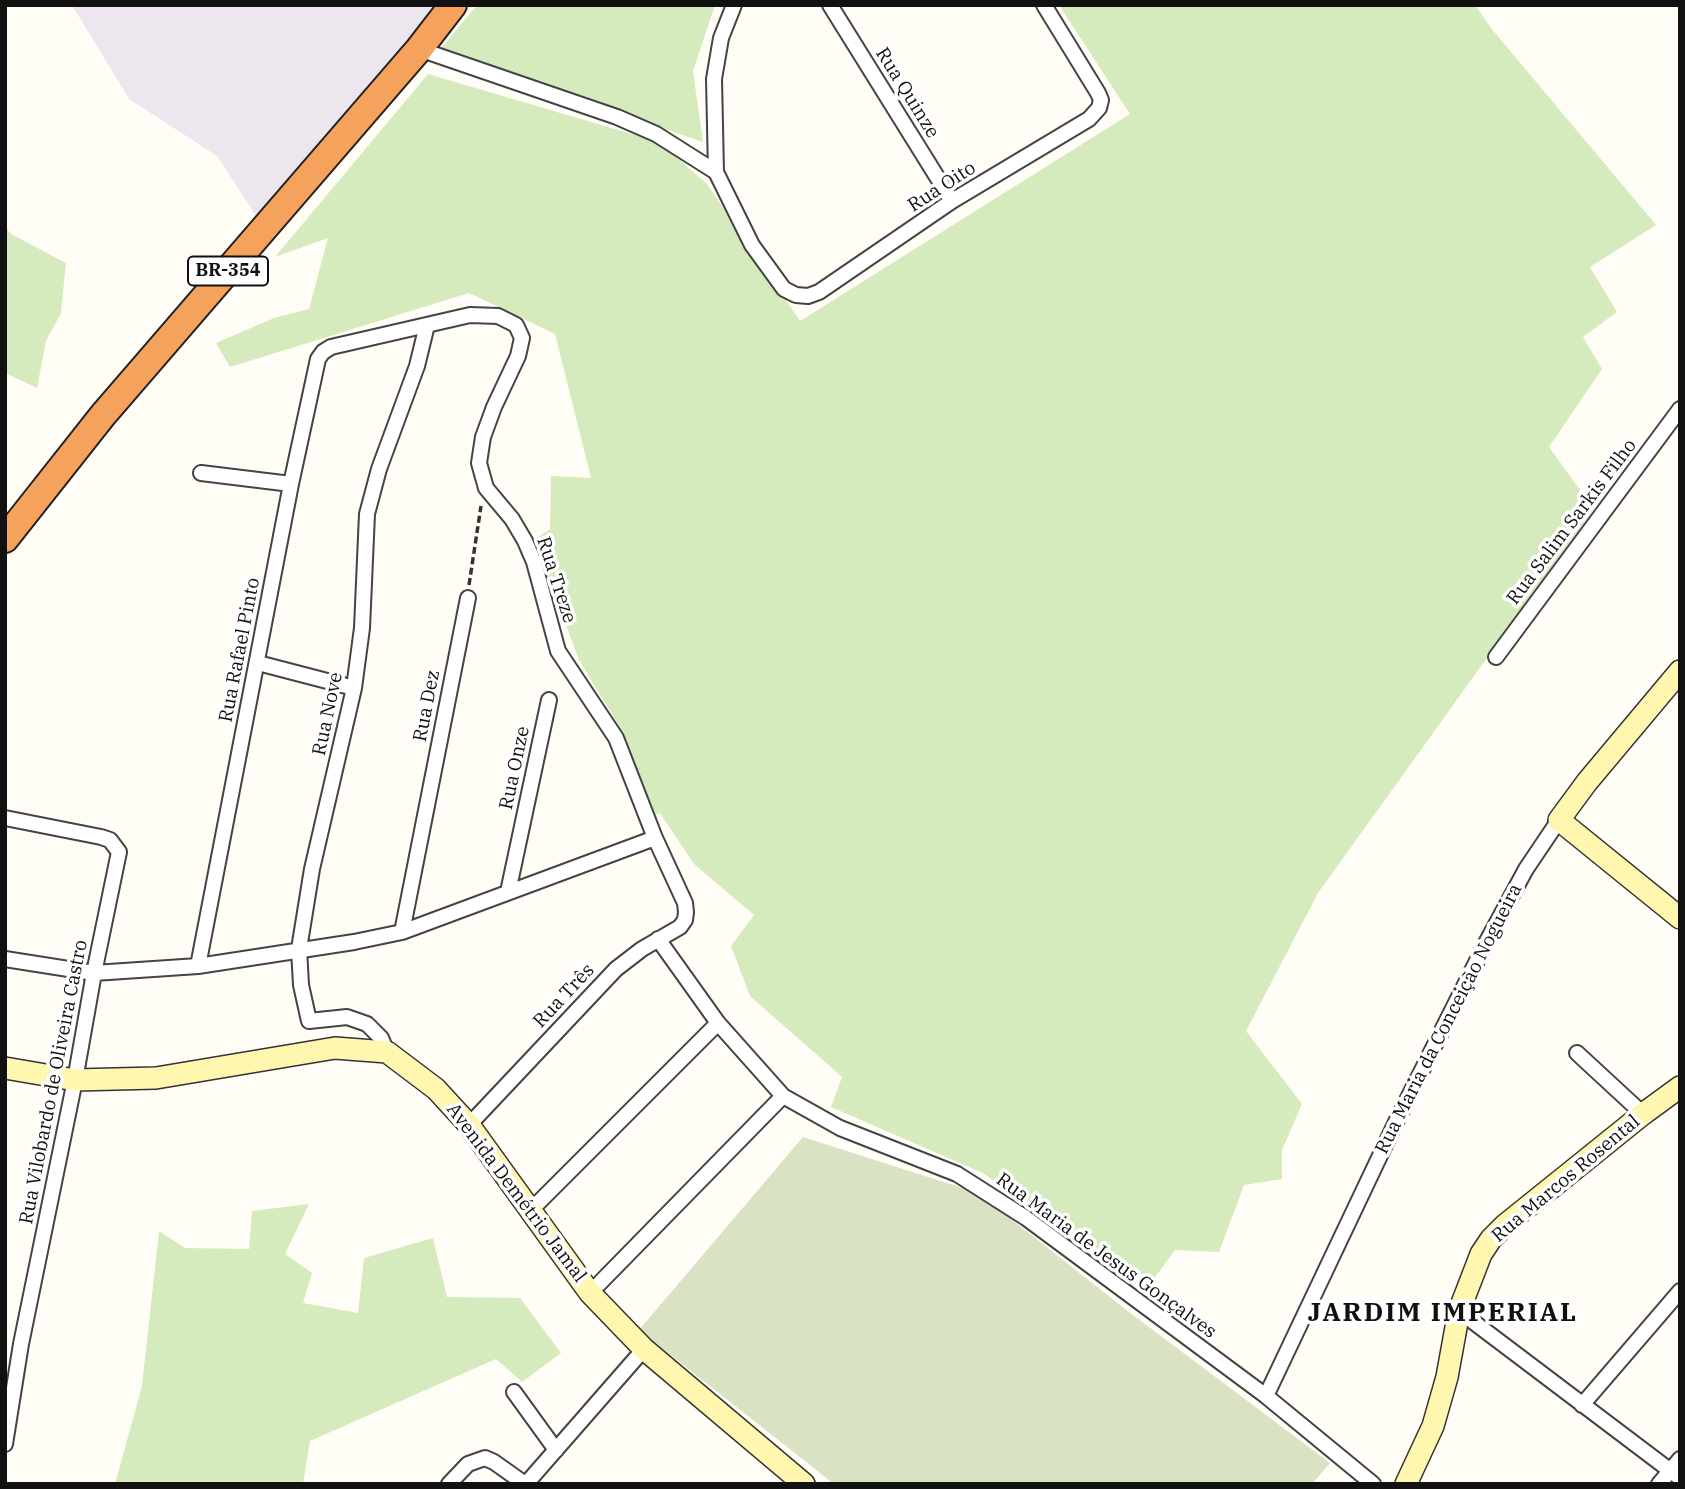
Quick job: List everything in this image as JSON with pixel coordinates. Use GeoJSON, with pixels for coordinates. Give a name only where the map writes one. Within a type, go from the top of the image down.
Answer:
{"type":"FeatureCollection","features":[{"type":"Feature","properties":{"kind":"highway","name":"BR-354"},"geometry":{"type":"LineString","coordinates":[[5,539],[103,415],[419,49],[453,5]]}},
{"type":"Feature","properties":{"kind":"street"},"geometry":{"type":"LineString","coordinates":[[716,172],[714,79],[721,38],[734,5]]}},
{"type":"Feature","properties":{"kind":"street","name":"Rua Quinze"},"geometry":{"type":"LineString","coordinates":[[830,5],[952,201]]}},
{"type":"Feature","properties":{"kind":"street","name":"Rua Oito"},"geometry":{"type":"LineString","coordinates":[[716,172],[752,245],[783,289],[796,295],[819,292],[952,201],[1089,119],[1098,108],[1101,100],[1098,93],[1044,5]]}},
{"type":"Feature","properties":{"kind":"street"},"geometry":{"type":"LineString","coordinates":[[419,49],[617,117],[656,134],[716,172]]}},
{"type":"Feature","properties":{"kind":"street"},"geometry":{"type":"LineString","coordinates":[[427,325],[470,315],[498,317],[516,325],[522,338],[518,356],[483,437],[479,463],[486,488]]}},
{"type":"Feature","properties":{"kind":"street","name":"Rua Rafael Pinto"},"geometry":{"type":"LineString","coordinates":[[198,966],[314,371],[323,352],[331,346],[427,325]]}},
{"type":"Feature","properties":{"kind":"street","name":"Rua Nove"},"geometry":{"type":"LineString","coordinates":[[387,1052],[381,1038],[367,1024],[347,1017],[309,1021],[301,985],[299,949],[312,869],[354,688],[362,628],[368,514],[379,469],[410,388],[427,325]]}},
{"type":"Feature","properties":{"kind":"street","name":"Rua Salim Sarkis Filho"},"geometry":{"type":"LineString","coordinates":[[1496,657],[1680,409]]}},
{"type":"Feature","properties":{"kind":"street"},"geometry":{"type":"LineString","coordinates":[[201,472],[291,484]]}},
{"type":"Feature","properties":{"kind":"street","name":"Rua Treze"},"geometry":{"type":"LineString","coordinates":[[486,488],[512,519],[525,541],[534,562],[558,651],[616,738],[655,838],[685,903]]}},
{"type":"Feature","properties":{"kind":"street","name":"Rua Dez"},"geometry":{"type":"LineString","coordinates":[[402,932],[468,598]]}},
{"type":"Feature","properties":{"kind":"street"},"geometry":{"type":"LineString","coordinates":[[258,663],[354,688]]}},
{"type":"Feature","properties":{"kind":"street","name":"Rua Maria da Conceição Nogueira"},"geometry":{"type":"LineString","coordinates":[[1266,1396],[1395,1124],[1526,869],[1587,782],[1680,671]]}},
{"type":"Feature","properties":{"kind":"street","name":"Rua Onze"},"geometry":{"type":"LineString","coordinates":[[508,892],[549,700]]}},
{"type":"Feature","properties":{"kind":"street","name":"Rua Vilobardo de Oliveira Castro"},"geometry":{"type":"LineString","coordinates":[[5,818],[101,837],[110,840],[119,852],[21,1344],[5,1444]]}},
{"type":"Feature","properties":{"kind":"street"},"geometry":{"type":"LineString","coordinates":[[1559,820],[1680,918]]}},
{"type":"Feature","properties":{"kind":"street"},"geometry":{"type":"LineString","coordinates":[[5,959],[94,974],[198,966],[354,942],[402,932],[655,838]]}},
{"type":"Feature","properties":{"kind":"street","name":"Rua Três"},"geometry":{"type":"LineString","coordinates":[[469,1125],[616,969],[680,927],[685,920],[685,903]]}},
{"type":"Feature","properties":{"kind":"street","name":"Rua Maria de Jesus Gonçalves"},"geometry":{"type":"LineString","coordinates":[[659,939],[719,1023],[783,1096],[840,1128],[957,1174],[984,1190],[1076,1252],[1149,1311],[1266,1396],[1373,1484]]}},
{"type":"Feature","properties":{"kind":"street"},"geometry":{"type":"LineString","coordinates":[[530,1211],[719,1023]]}},
{"type":"Feature","properties":{"kind":"street"},"geometry":{"type":"LineString","coordinates":[[5,1068],[75,1080],[156,1078],[335,1048],[387,1052]]}},
{"type":"Feature","properties":{"kind":"street","name":"Avenida Demétrio Jamal"},"geometry":{"type":"LineString","coordinates":[[387,1052],[436,1089],[469,1125],[590,1293],[644,1349],[804,1484]]}},
{"type":"Feature","properties":{"kind":"street"},"geometry":{"type":"LineString","coordinates":[[1577,1054],[1643,1114]]}},
{"type":"Feature","properties":{"kind":"street","name":"Rua Marcos Rosental"},"geometry":{"type":"LineString","coordinates":[[1406,1484],[1433,1426],[1447,1377],[1459,1311],[1481,1254],[1491,1239],[1643,1114],[1680,1087]]}},
{"type":"Feature","properties":{"kind":"street"},"geometry":{"type":"LineString","coordinates":[[590,1293],[783,1096]]}},
{"type":"Feature","properties":{"kind":"street"},"geometry":{"type":"LineString","coordinates":[[1582,1405],[1680,1291]]}},
{"type":"Feature","properties":{"kind":"street"},"geometry":{"type":"LineString","coordinates":[[1459,1311],[1582,1405],[1677,1470],[1659,1484]]}},
{"type":"Feature","properties":{"kind":"street"},"geometry":{"type":"LineString","coordinates":[[449,1484],[468,1464],[485,1458],[525,1484],[644,1349]]}},
{"type":"Feature","properties":{"kind":"street"},"geometry":{"type":"LineString","coordinates":[[514,1392],[555,1450]]}},
{"type":"Feature","properties":{"kind":"path"},"geometry":{"type":"LineString","coordinates":[[468,598],[479,513],[486,488]]}},
{"type":"Feature","properties":{"kind":"shaded area"},"geometry":{"type":"Polygon","coordinates":[[[72,5],[436,5],[260,222],[217,156],[129,99],[72,5]]]}},
{"type":"Feature","properties":{"kind":"green space"},"geometry":{"type":"Polygon","coordinates":[[[477,5],[715,5],[693,71],[703,142],[439,51],[477,5]]]}},
{"type":"Feature","properties":{"kind":"green space"},"geometry":{"type":"Polygon","coordinates":[[[1059,5],[1475,5],[1491,28],[1656,225],[1590,267],[1617,312],[1583,337],[1602,369],[1549,447],[1594,509],[1318,893],[1246,1031],[1302,1104],[1282,1150],[1282,1179],[1244,1185],[1219,1252],[1175,1250],[1145,1291],[983,1173],[831,1107],[842,1077],[750,996],[731,946],[754,915],[694,864],[660,813],[648,817],[624,734],[579,660],[534,540],[550,529],[551,476],[591,478],[555,334],[469,293],[230,367],[216,343],[274,318],[309,309],[328,238],[275,257],[428,74],[659,142],[707,184],[800,321],[1130,114],[1059,5]]]}},
{"type":"Feature","properties":{"kind":"green space"},"geometry":{"type":"Polygon","coordinates":[[[5,227],[11,234],[66,263],[61,313],[46,341],[37,388],[5,373],[5,227]]]}},
{"type":"Feature","properties":{"kind":"green space"},"geometry":{"type":"Polygon","coordinates":[[[803,1137],[978,1193],[1129,1312],[1330,1463],[1312,1484],[834,1484],[639,1330],[803,1137]]]}},
{"type":"Feature","properties":{"kind":"green space"},"geometry":{"type":"Polygon","coordinates":[[[309,1204],[285,1254],[312,1273],[303,1303],[358,1313],[364,1258],[433,1238],[447,1297],[520,1298],[561,1353],[522,1382],[496,1359],[310,1441],[303,1484],[115,1484],[142,1386],[159,1231],[185,1248],[249,1249],[252,1211],[309,1204]]]}},
{"type":"Feature","properties":{"kind":"district","name":"JARDIM IMPERIAL"},"geometry":{"type":"Point","coordinates":[1443,1313]}}]}
